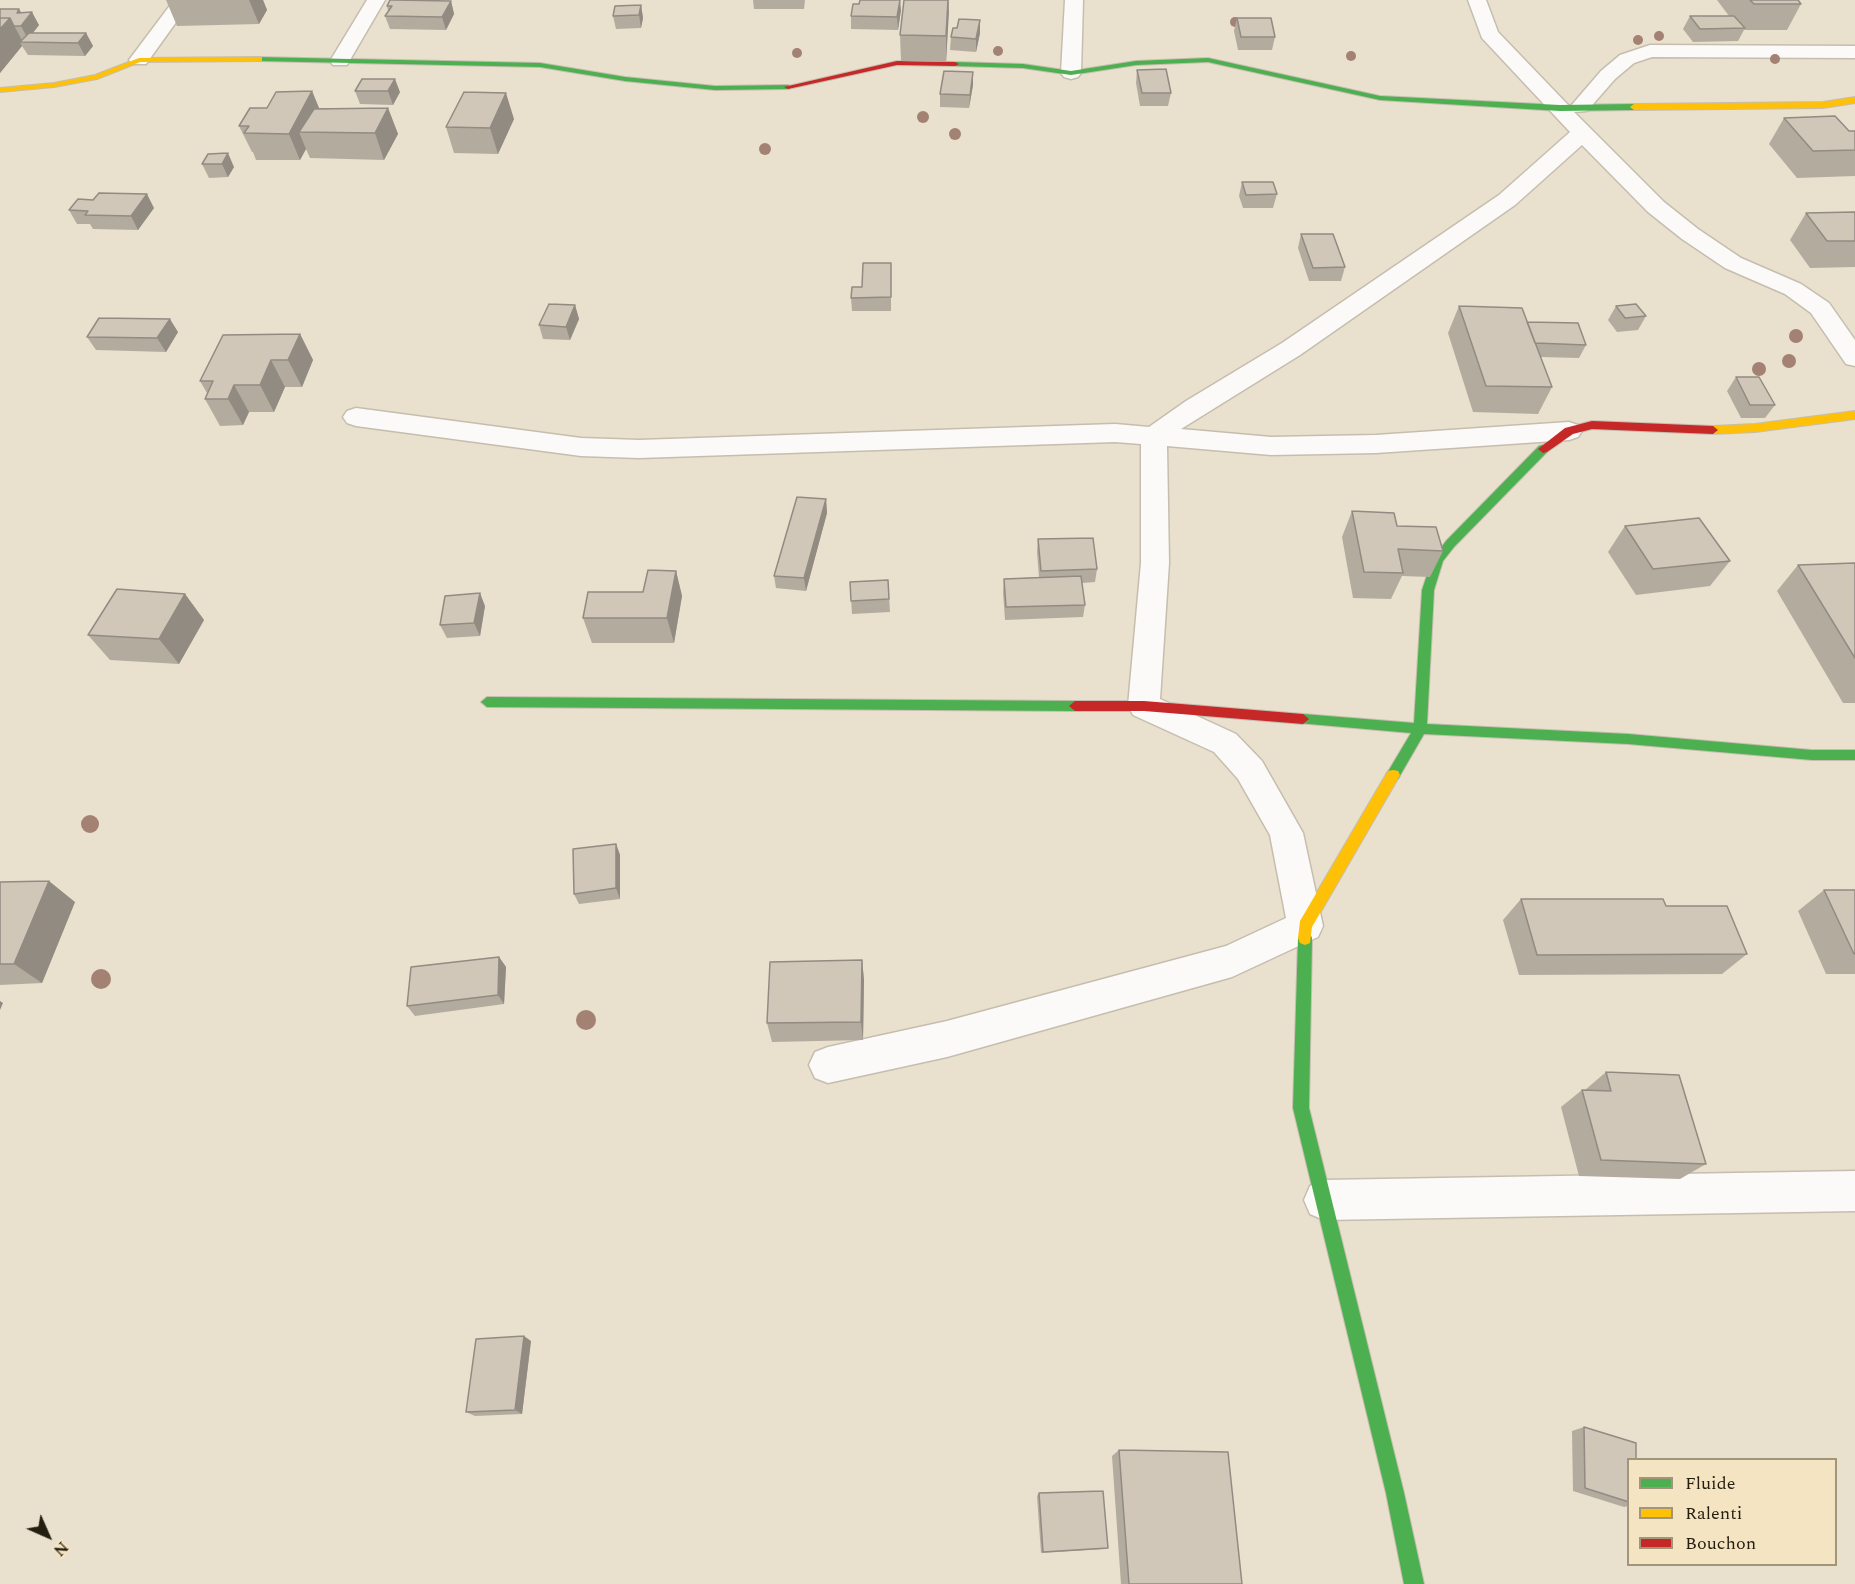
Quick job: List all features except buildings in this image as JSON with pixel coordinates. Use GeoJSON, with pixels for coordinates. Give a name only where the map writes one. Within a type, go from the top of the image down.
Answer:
{"type":"FeatureCollection","features":[{"type":"Feature","properties":{"kind":"street"},"geometry":{"type":"LineString","coordinates":[[139,60],[183,0]]}},
{"type":"Feature","properties":{"kind":"street"},"geometry":{"type":"LineString","coordinates":[[340,61],[376,0]]}},
{"type":"Feature","properties":{"kind":"street"},"geometry":{"type":"LineString","coordinates":[[1071,73],[1074,0]]}},
{"type":"Feature","properties":{"kind":"street"},"geometry":{"type":"LineString","coordinates":[[1476,0],[1488,34],[1570,107],[1582,133],[1656,207],[1689,234],[1733,263],[1793,289],[1820,308],[1855,358]]}},
{"type":"Feature","properties":{"kind":"street"},"geometry":{"type":"LineString","coordinates":[[1570,107],[1627,59],[1650,51],[1855,52]]}},
{"type":"Feature","properties":{"kind":"street"},"geometry":{"type":"LineString","coordinates":[[0,90],[54,85],[97,77],[139,60],[540,65],[625,79],[715,87],[793,87],[897,63],[1023,66],[1071,73],[1136,63],[1208,60],[1380,98],[1570,107],[1823,105],[1855,100]]}},
{"type":"Feature","properties":{"kind":"street"},"geometry":{"type":"LineString","coordinates":[[1154,436],[1196,407],[1292,349],[1507,200],[1582,133]]}},
{"type":"Feature","properties":{"kind":"street"},"geometry":{"type":"LineString","coordinates":[[356,417],[581,447],[639,449],[1115,433],[1271,446],[1376,444],[1569,431],[1592,425],[1707,430],[1755,428],[1855,415]]}},
{"type":"Feature","properties":{"kind":"street"},"geometry":{"type":"LineString","coordinates":[[828,1065],[947,1039],[1232,961],[1305,926],[1420,729],[1428,590],[1438,560],[1450,544],[1544,448],[1569,431]]}},
{"type":"Feature","properties":{"kind":"street"},"geometry":{"type":"LineString","coordinates":[[1144,705],[1155,563],[1154,436]]}},
{"type":"Feature","properties":{"kind":"street"},"geometry":{"type":"LineString","coordinates":[[487,702],[1144,705],[1420,729],[1628,739],[1812,755],[1855,755]]}},
{"type":"Feature","properties":{"kind":"street"},"geometry":{"type":"LineString","coordinates":[[1144,705],[1225,742],[1250,770],[1286,833],[1305,926],[1301,1108],[1395,1493],[1414,1584]]}},
{"type":"Feature","properties":{"kind":"street"},"geometry":{"type":"LineString","coordinates":[[1324,1200],[1855,1191]]}},
{"type":"Feature","properties":{"kind":"traffic: fast"},"geometry":{"type":"LineString","coordinates":[[259,59],[540,65],[625,79],[715,88],[788,87]]}},
{"type":"Feature","properties":{"kind":"traffic: fast"},"geometry":{"type":"LineString","coordinates":[[955,64],[1023,66],[1071,73],[1136,63],[1208,60],[1380,98],[1560,108],[1634,107]]}},
{"type":"Feature","properties":{"kind":"traffic: fast"},"geometry":{"type":"LineString","coordinates":[[1393,775],[1420,729],[1428,590],[1438,560],[1450,544],[1543,449]]}},
{"type":"Feature","properties":{"kind":"traffic: fast"},"geometry":{"type":"LineString","coordinates":[[487,702],[1075,706]]}},
{"type":"Feature","properties":{"kind":"traffic: fast"},"geometry":{"type":"LineString","coordinates":[[1303,719],[1420,729],[1628,739],[1812,755],[1855,755]]}},
{"type":"Feature","properties":{"kind":"traffic: fast"},"geometry":{"type":"LineString","coordinates":[[1305,938],[1301,1108],[1395,1493],[1414,1584]]}},
{"type":"Feature","properties":{"kind":"traffic: slow"},"geometry":{"type":"LineString","coordinates":[[0,90],[54,85],[97,77],[139,60],[259,59]]}},
{"type":"Feature","properties":{"kind":"traffic: slow"},"geometry":{"type":"LineString","coordinates":[[1634,107],[1823,105],[1855,100]]}},
{"type":"Feature","properties":{"kind":"traffic: slow"},"geometry":{"type":"LineString","coordinates":[[1713,430],[1755,428],[1855,415]]}},
{"type":"Feature","properties":{"kind":"traffic: slow"},"geometry":{"type":"LineString","coordinates":[[1305,938],[1305,926],[1393,775]]}},
{"type":"Feature","properties":{"kind":"traffic: jam"},"geometry":{"type":"LineString","coordinates":[[788,87],[897,63],[955,64]]}},
{"type":"Feature","properties":{"kind":"traffic: jam"},"geometry":{"type":"LineString","coordinates":[[1543,449],[1569,431],[1592,425],[1713,430]]}},
{"type":"Feature","properties":{"kind":"traffic: jam"},"geometry":{"type":"LineString","coordinates":[[1075,706],[1144,706],[1303,719]]}}]}
